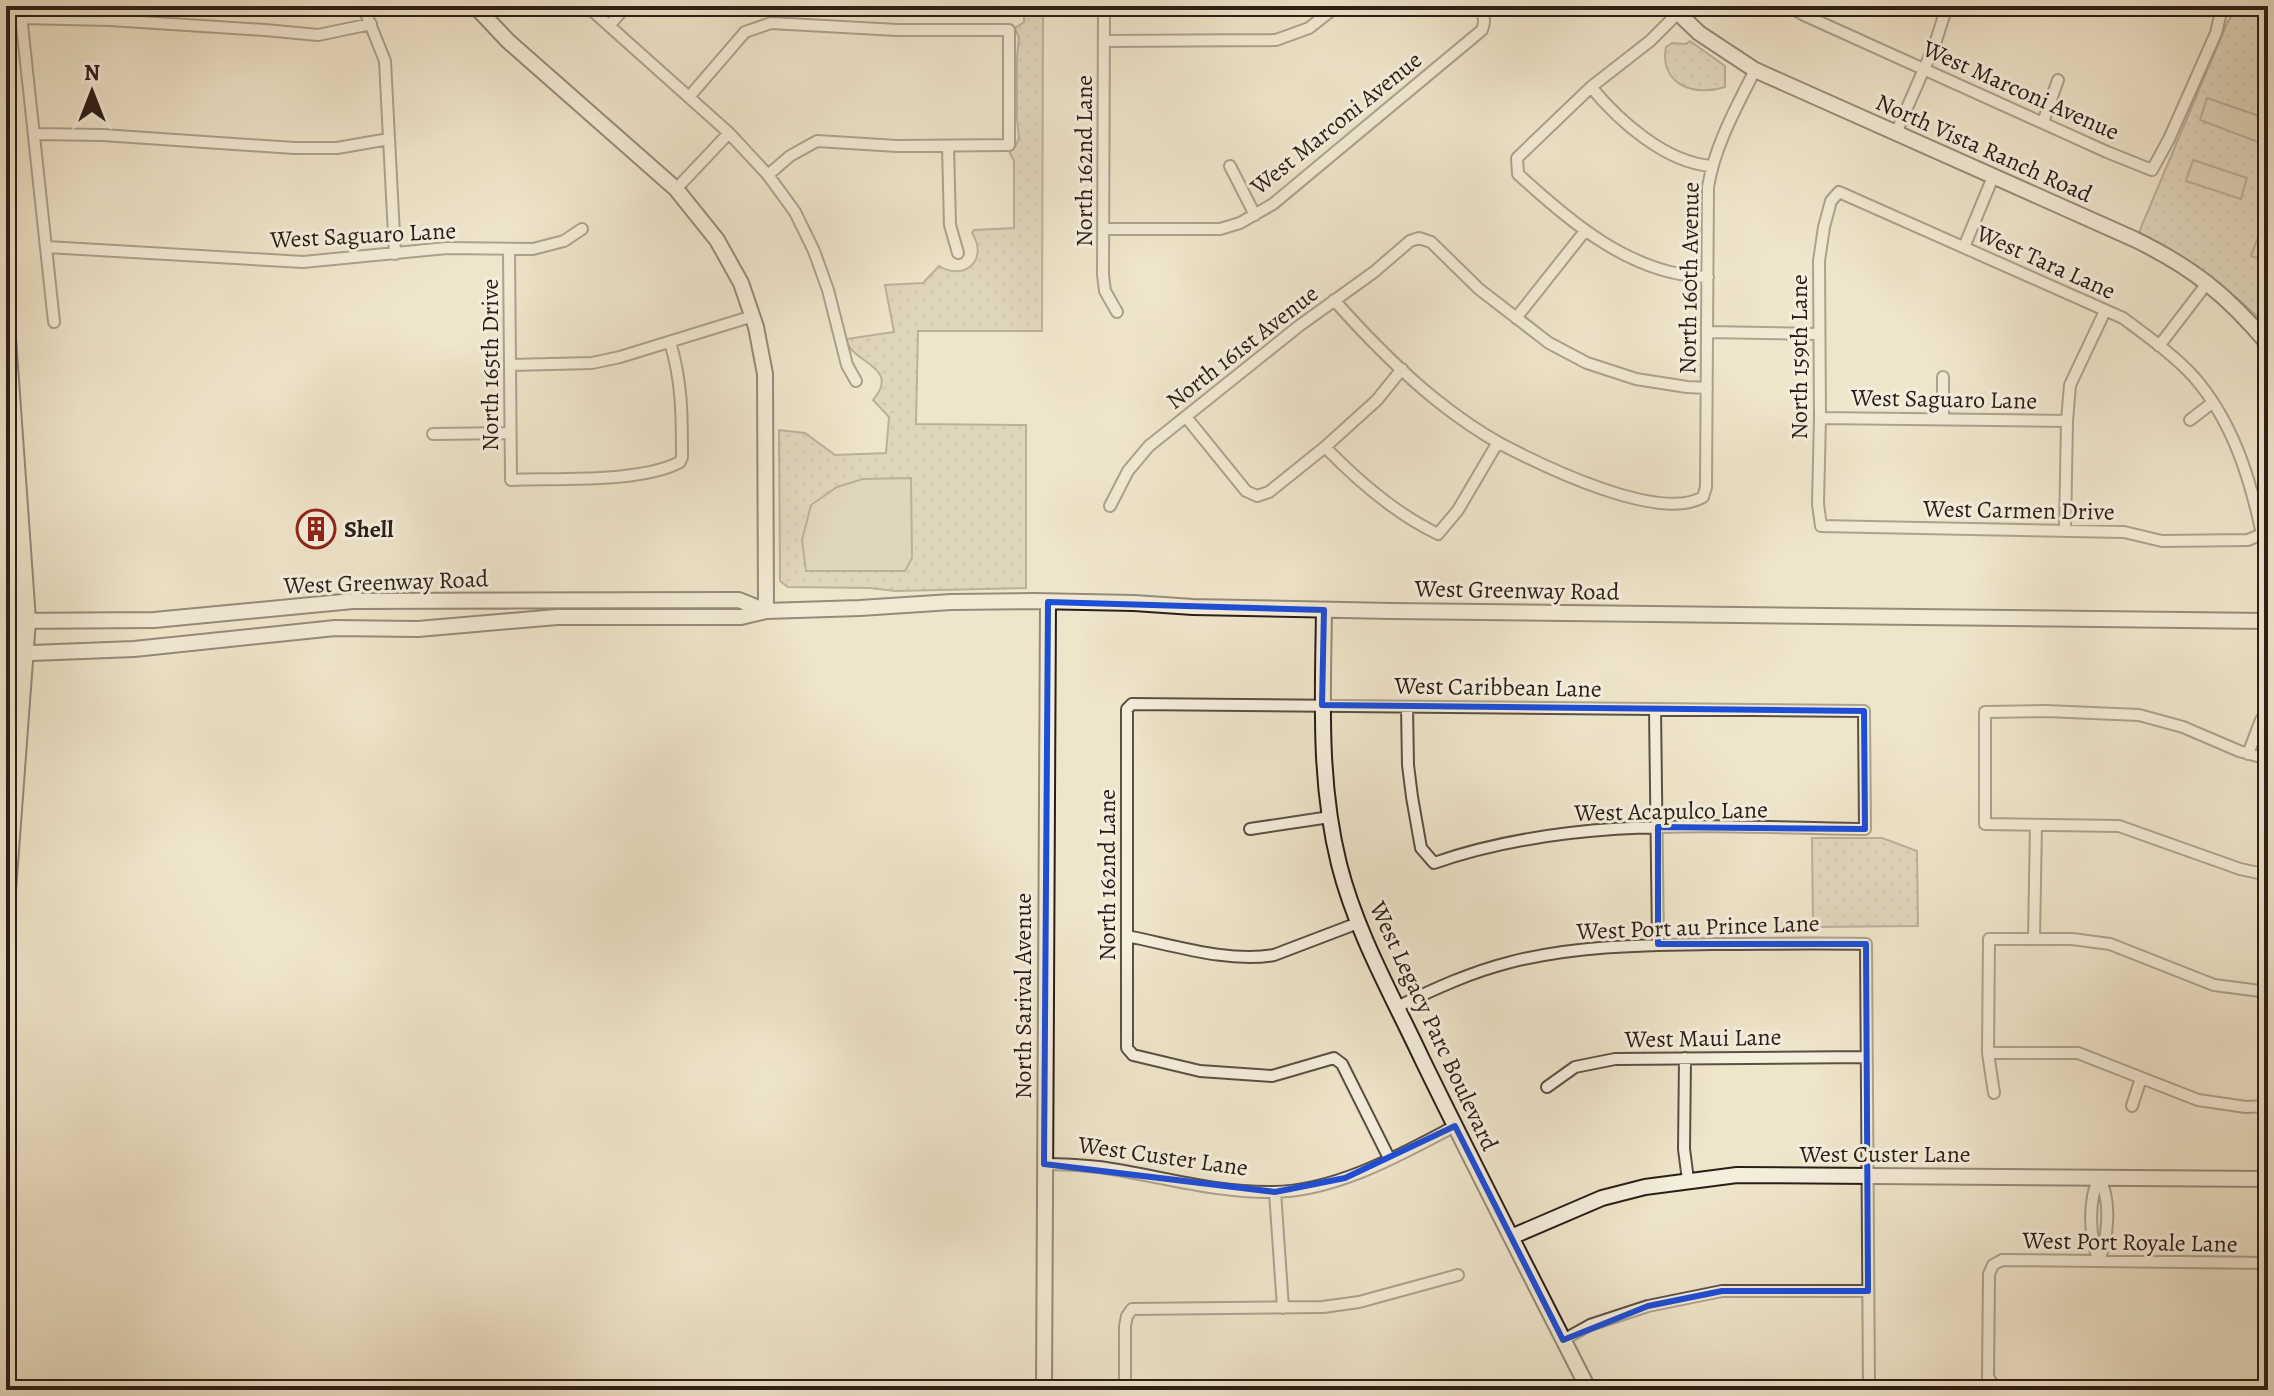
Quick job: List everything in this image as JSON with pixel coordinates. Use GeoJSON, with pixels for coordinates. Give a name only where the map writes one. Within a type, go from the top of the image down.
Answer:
{"type":"FeatureCollection","features":[{"type":"Feature","properties":{"kind":"highway"},"geometry":{"type":"LineString","coordinates":[[6,338],[26,620],[15,654],[6,891]]}},
{"type":"Feature","properties":{"kind":"main road"},"geometry":{"type":"LineString","coordinates":[[475,6],[508,41],[676,189],[717,240],[741,283],[760,344],[766,402],[766,611]]}},
{"type":"Feature","properties":{"kind":"main road","name":"North Vista Ranch Road"},"geometry":{"type":"LineString","coordinates":[[1674,9],[1699,33],[1755,70],[2154,249],[2208,282],[2240,311],[2268,344]]}},
{"type":"Feature","properties":{"kind":"main road","name":"West Greenway Road"},"geometry":{"type":"LineString","coordinates":[[6,621],[154,620],[353,601],[739,600],[766,611]]}},
{"type":"Feature","properties":{"kind":"main road","name":"West Greenway Road"},"geometry":{"type":"LineString","coordinates":[[15,654],[134,649],[335,628],[418,629],[557,617],[741,617],[766,611],[951,602],[1324,610],[2268,621]]}},
{"type":"Feature","properties":{"kind":"main road","name":"North Sarival Avenue"},"geometry":{"type":"LineString","coordinates":[[1044,1390],[1048,602]]}},
{"type":"Feature","properties":{"kind":"main road","name":"West Legacy Parc Boulevard"},"geometry":{"type":"LineString","coordinates":[[1324,610],[1324,771],[1339,865],[1358,923],[1455,1126],[1589,1390]]}},
{"type":"Feature","properties":{"kind":"main road","name":"West Custer Lane"},"geometry":{"type":"LineString","coordinates":[[1511,1237],[1602,1198],[1645,1187],[1737,1175],[2268,1179]]}},
{"type":"Feature","properties":{"kind":"street"},"geometry":{"type":"LineString","coordinates":[[363,6],[385,61],[395,254]]}},
{"type":"Feature","properties":{"kind":"street"},"geometry":{"type":"LineString","coordinates":[[587,6],[729,133],[768,175],[795,212],[814,251],[828,290],[847,365],[856,381]]}},
{"type":"Feature","properties":{"kind":"street"},"geometry":{"type":"LineString","coordinates":[[609,26],[626,6]]}},
{"type":"Feature","properties":{"kind":"street","name":"North 162nd Lane"},"geometry":{"type":"LineString","coordinates":[[1104,6],[1104,283],[1108,299],[1117,312]]}},
{"type":"Feature","properties":{"kind":"street"},"geometry":{"type":"LineString","coordinates":[[1104,41],[1276,40],[1309,28],[1337,6]]}},
{"type":"Feature","properties":{"kind":"street","name":"West Marconi Avenue"},"geometry":{"type":"LineString","coordinates":[[1103,229],[1220,229],[1255,215],[1337,153],[1411,87],[1482,30],[1485,23],[1477,6]]}},
{"type":"Feature","properties":{"kind":"street","name":"West Marconi Avenue"},"geometry":{"type":"LineString","coordinates":[[1788,6],[1806,11],[1925,69],[2152,170],[2216,33],[2217,9]]}},
{"type":"Feature","properties":{"kind":"street"},"geometry":{"type":"LineString","coordinates":[[1896,133],[1925,69],[1947,6]]}},
{"type":"Feature","properties":{"kind":"street"},"geometry":{"type":"LineString","coordinates":[[1674,9],[1658,34],[1591,87],[1517,158],[1518,174],[1585,231],[1632,258],[1668,271],[1708,277]]}},
{"type":"Feature","properties":{"kind":"street"},"geometry":{"type":"LineString","coordinates":[[54,322],[20,12],[318,35],[371,24]]}},
{"type":"Feature","properties":{"kind":"street"},"geometry":{"type":"LineString","coordinates":[[689,97],[745,32],[771,23],[897,30],[1009,30],[1009,145],[897,146],[817,141],[790,156],[768,175]]}},
{"type":"Feature","properties":{"kind":"street","name":"North 160th Avenue"},"geometry":{"type":"LineString","coordinates":[[1498,442],[1611,493],[1657,502],[1694,502],[1703,497],[1706,487],[1708,187],[1722,138],[1755,70]]}},
{"type":"Feature","properties":{"kind":"street"},"geometry":{"type":"LineString","coordinates":[[2043,122],[2058,80]]}},
{"type":"Feature","properties":{"kind":"street"},"geometry":{"type":"LineString","coordinates":[[1591,87],[1611,112],[1665,151],[1696,165],[1712,166]]}},
{"type":"Feature","properties":{"kind":"street"},"geometry":{"type":"LineString","coordinates":[[676,189],[729,133]]}},
{"type":"Feature","properties":{"kind":"street"},"geometry":{"type":"LineString","coordinates":[[34,134],[103,135],[294,148],[337,148],[389,139]]}},
{"type":"Feature","properties":{"kind":"street"},"geometry":{"type":"LineString","coordinates":[[948,146],[950,225],[958,253]]}},
{"type":"Feature","properties":{"kind":"street"},"geometry":{"type":"LineString","coordinates":[[1230,166],[1255,215]]}},
{"type":"Feature","properties":{"kind":"street"},"geometry":{"type":"LineString","coordinates":[[1964,247],[1993,177]]}},
{"type":"Feature","properties":{"kind":"street","name":"West Tara Lane"},"geometry":{"type":"LineString","coordinates":[[1839,192],[2123,318],[2159,346],[2194,378],[2221,416],[2242,459],[2262,534]]}},
{"type":"Feature","properties":{"kind":"street","name":"North 159th Lane"},"geometry":{"type":"LineString","coordinates":[[1821,526],[1818,504],[1819,261],[1831,201],[1839,192]]}},
{"type":"Feature","properties":{"kind":"street","name":"West Saguaro Lane"},"geometry":{"type":"LineString","coordinates":[[47,247],[273,262],[334,261],[447,248],[533,249],[564,241],[582,229]]}},
{"type":"Feature","properties":{"kind":"street"},"geometry":{"type":"LineString","coordinates":[[1585,231],[1516,318],[1549,343],[1587,363],[1636,379],[1707,388]]}},
{"type":"Feature","properties":{"kind":"street","name":"North 161st Avenue"},"geometry":{"type":"LineString","coordinates":[[1110,506],[1139,456],[1291,332],[1374,272],[1410,241],[1419,238],[1431,242],[1462,274],[1516,318]]}},
{"type":"Feature","properties":{"kind":"street","name":"North 165th Drive"},"geometry":{"type":"LineString","coordinates":[[509,250],[511,480],[626,476],[680,462],[681,393],[670,342]]}},
{"type":"Feature","properties":{"kind":"street"},"geometry":{"type":"LineString","coordinates":[[2159,346],[2208,282]]}},
{"type":"Feature","properties":{"kind":"street"},"geometry":{"type":"LineString","coordinates":[[1325,447],[1363,483],[1420,526],[1438,534],[1458,510],[1498,442],[1436,399],[1363,333],[1334,300]]}},
{"type":"Feature","properties":{"kind":"street"},"geometry":{"type":"LineString","coordinates":[[2065,530],[2070,385],[2105,311]]}},
{"type":"Feature","properties":{"kind":"street"},"geometry":{"type":"LineString","coordinates":[[510,365],[592,363],[753,316]]}},
{"type":"Feature","properties":{"kind":"street"},"geometry":{"type":"LineString","coordinates":[[1707,332],[1819,334]]}},
{"type":"Feature","properties":{"kind":"street"},"geometry":{"type":"LineString","coordinates":[[1186,417],[1256,501],[1325,447],[1377,400],[1402,369]]}},
{"type":"Feature","properties":{"kind":"street"},"geometry":{"type":"LineString","coordinates":[[1943,377],[1943,419]]}},
{"type":"Feature","properties":{"kind":"street"},"geometry":{"type":"LineString","coordinates":[[2190,420],[2212,403]]}},
{"type":"Feature","properties":{"kind":"street","name":"West Saguaro Lane"},"geometry":{"type":"LineString","coordinates":[[1820,418],[2067,421]]}},
{"type":"Feature","properties":{"kind":"street"},"geometry":{"type":"LineString","coordinates":[[433,434],[510,433]]}},
{"type":"Feature","properties":{"kind":"street","name":"West Carmen Drive"},"geometry":{"type":"LineString","coordinates":[[1821,526],[2124,532],[2162,541],[2248,540],[2262,534]]}},
{"type":"Feature","properties":{"kind":"street","name":"North 162nd Lane"},"geometry":{"type":"LineString","coordinates":[[1132,704],[1127,709],[1127,1048],[1133,1055],[1200,1071],[1272,1076],[1334,1058],[1342,1064],[1389,1158]]}},
{"type":"Feature","properties":{"kind":"street","name":"West Caribbean Lane"},"geometry":{"type":"LineString","coordinates":[[1132,704],[1864,711],[1865,829]]}},
{"type":"Feature","properties":{"kind":"street","name":"West Acapulco Lane"},"geometry":{"type":"LineString","coordinates":[[1407,707],[1412,797],[1421,848],[1434,863],[1467,851],[1558,834],[1658,827],[1865,829]]}},
{"type":"Feature","properties":{"kind":"street"},"geometry":{"type":"LineString","coordinates":[[1655,709],[1658,944]]}},
{"type":"Feature","properties":{"kind":"street"},"geometry":{"type":"LineString","coordinates":[[2268,759],[2183,727],[2139,715],[1985,712],[1985,824],[2119,826],[2240,869],[2268,875]]}},
{"type":"Feature","properties":{"kind":"street"},"geometry":{"type":"LineString","coordinates":[[2248,754],[2261,720]]}},
{"type":"Feature","properties":{"kind":"street"},"geometry":{"type":"LineString","coordinates":[[1250,829],[1330,817]]}},
{"type":"Feature","properties":{"kind":"street"},"geometry":{"type":"LineString","coordinates":[[2034,938],[2036,825]]}},
{"type":"Feature","properties":{"kind":"street"},"geometry":{"type":"LineString","coordinates":[[1127,936],[1232,957],[1260,957],[1274,955],[1358,923]]}},
{"type":"Feature","properties":{"kind":"street"},"geometry":{"type":"LineString","coordinates":[[1994,1093],[1988,1053],[1989,939],[2072,939],[2110,944],[2214,985],[2268,992]]}},
{"type":"Feature","properties":{"kind":"street","name":"West Port au Prince Lane"},"geometry":{"type":"LineString","coordinates":[[1397,1007],[1465,976],[1513,961],[1589,948],[1658,944],[1866,944],[1866,1057]]}},
{"type":"Feature","properties":{"kind":"street"},"geometry":{"type":"LineString","coordinates":[[1988,1053],[2078,1053],[2198,1100],[2246,1107],[2268,1106]]}},
{"type":"Feature","properties":{"kind":"street"},"geometry":{"type":"LineString","coordinates":[[1866,1057],[1869,1390]]}},
{"type":"Feature","properties":{"kind":"street","name":"West Maui Lane"},"geometry":{"type":"LineString","coordinates":[[1547,1087],[1575,1067],[1615,1059],[1866,1057]]}},
{"type":"Feature","properties":{"kind":"street"},"geometry":{"type":"LineString","coordinates":[[1685,1058],[1684,1149],[1688,1180]]}},
{"type":"Feature","properties":{"kind":"street"},"geometry":{"type":"LineString","coordinates":[[2132,1106],[2141,1078]]}},
{"type":"Feature","properties":{"kind":"street","name":"West Custer Lane"},"geometry":{"type":"LineString","coordinates":[[1044,1164],[1102,1168],[1209,1188],[1275,1192],[1345,1178],[1455,1126]]}},
{"type":"Feature","properties":{"kind":"street"},"geometry":{"type":"LineString","coordinates":[[2099,1177],[2093,1190],[2092,1225],[2092,1244],[2099,1261]]}},
{"type":"Feature","properties":{"kind":"street"},"geometry":{"type":"LineString","coordinates":[[2099,1177],[2106,1191],[2105,1245],[2099,1261]]}},
{"type":"Feature","properties":{"kind":"street"},"geometry":{"type":"LineString","coordinates":[[1275,1192],[1283,1308]]}},
{"type":"Feature","properties":{"kind":"street"},"geometry":{"type":"LineString","coordinates":[[2092,1225],[2106,1226]]}},
{"type":"Feature","properties":{"kind":"street","name":"West Port Royale Lane"},"geometry":{"type":"LineString","coordinates":[[2089,1389],[2003,1389],[1993,1385],[1988,1377],[1989,1274],[1993,1265],[2002,1260],[2268,1263]]}},
{"type":"Feature","properties":{"kind":"street"},"geometry":{"type":"LineString","coordinates":[[1125,1390],[1125,1326],[1132,1309],[1323,1307],[1359,1302],[1458,1275]]}},
{"type":"Feature","properties":{"kind":"street"},"geometry":{"type":"LineString","coordinates":[[1563,1340],[1590,1325],[1648,1306],[1722,1291],[1868,1291]]}},
{"type":"Feature","properties":{"kind":"street"},"geometry":{"type":"LineString","coordinates":[[2089,1389],[2188,1390]]}},
{"type":"Feature","properties":{"kind":"highlighted area"},"geometry":{"type":"Polygon","coordinates":[[[1048,602],[1324,610],[1322,705],[1864,711],[1865,829],[1658,827],[1658,944],[1866,944],[1868,1291],[1722,1291],[1648,1306],[1563,1340],[1455,1126],[1345,1178],[1275,1192],[1044,1164],[1048,602]]]}},
{"type":"Feature","properties":{"kind":"shaded area"},"geometry":{"type":"Polygon","coordinates":[[[1024,6],[1043,6],[1042,331],[918,331],[916,424],[1026,425],[1026,588],[895,591],[788,587],[780,581],[779,430],[805,433],[835,455],[886,453],[889,417],[873,400],[882,380],[879,372],[856,354],[846,339],[894,332],[885,285],[923,283],[939,266],[949,270],[965,269],[972,265],[978,251],[972,233],[974,230],[1014,228],[1014,161],[1009,151],[1019,138],[1019,38],[1015,28],[1024,22],[1024,6]]]}},
{"type":"Feature","properties":{"kind":"shaded area"},"geometry":{"type":"Polygon","coordinates":[[[2237,6],[2268,6],[2268,327],[2207,274],[2139,232],[2237,6]]]}},
{"type":"Feature","properties":{"kind":"shaded area"},"geometry":{"type":"Polygon","coordinates":[[[1690,41],[1725,66],[1725,87],[1691,89],[1674,79],[1665,60],[1666,47],[1672,43],[1686,44],[1690,41]]]}},
{"type":"Feature","properties":{"kind":"shaded area"},"geometry":{"type":"Polygon","coordinates":[[[2207,98],[2268,119],[2266,145],[2200,120],[2207,98]]]}},
{"type":"Feature","properties":{"kind":"shaded area"},"geometry":{"type":"Polygon","coordinates":[[[2193,160],[2247,178],[2241,199],[2186,181],[2193,160]]]}},
{"type":"Feature","properties":{"kind":"shaded area"},"geometry":{"type":"Polygon","coordinates":[[[2265,219],[2268,221],[2268,262],[2251,256],[2265,219]]]}},
{"type":"Feature","properties":{"kind":"shaded area"},"geometry":{"type":"Polygon","coordinates":[[[911,478],[912,558],[905,571],[806,571],[802,540],[811,505],[837,487],[863,479],[911,478]]]}},
{"type":"Feature","properties":{"kind":"shaded area"},"geometry":{"type":"Polygon","coordinates":[[[1812,838],[1882,838],[1917,851],[1918,926],[1813,927],[1812,838]]]}},
{"type":"Feature","properties":{"kind":"place","name":"Shell"},"geometry":{"type":"Point","coordinates":[316,529]}}]}
